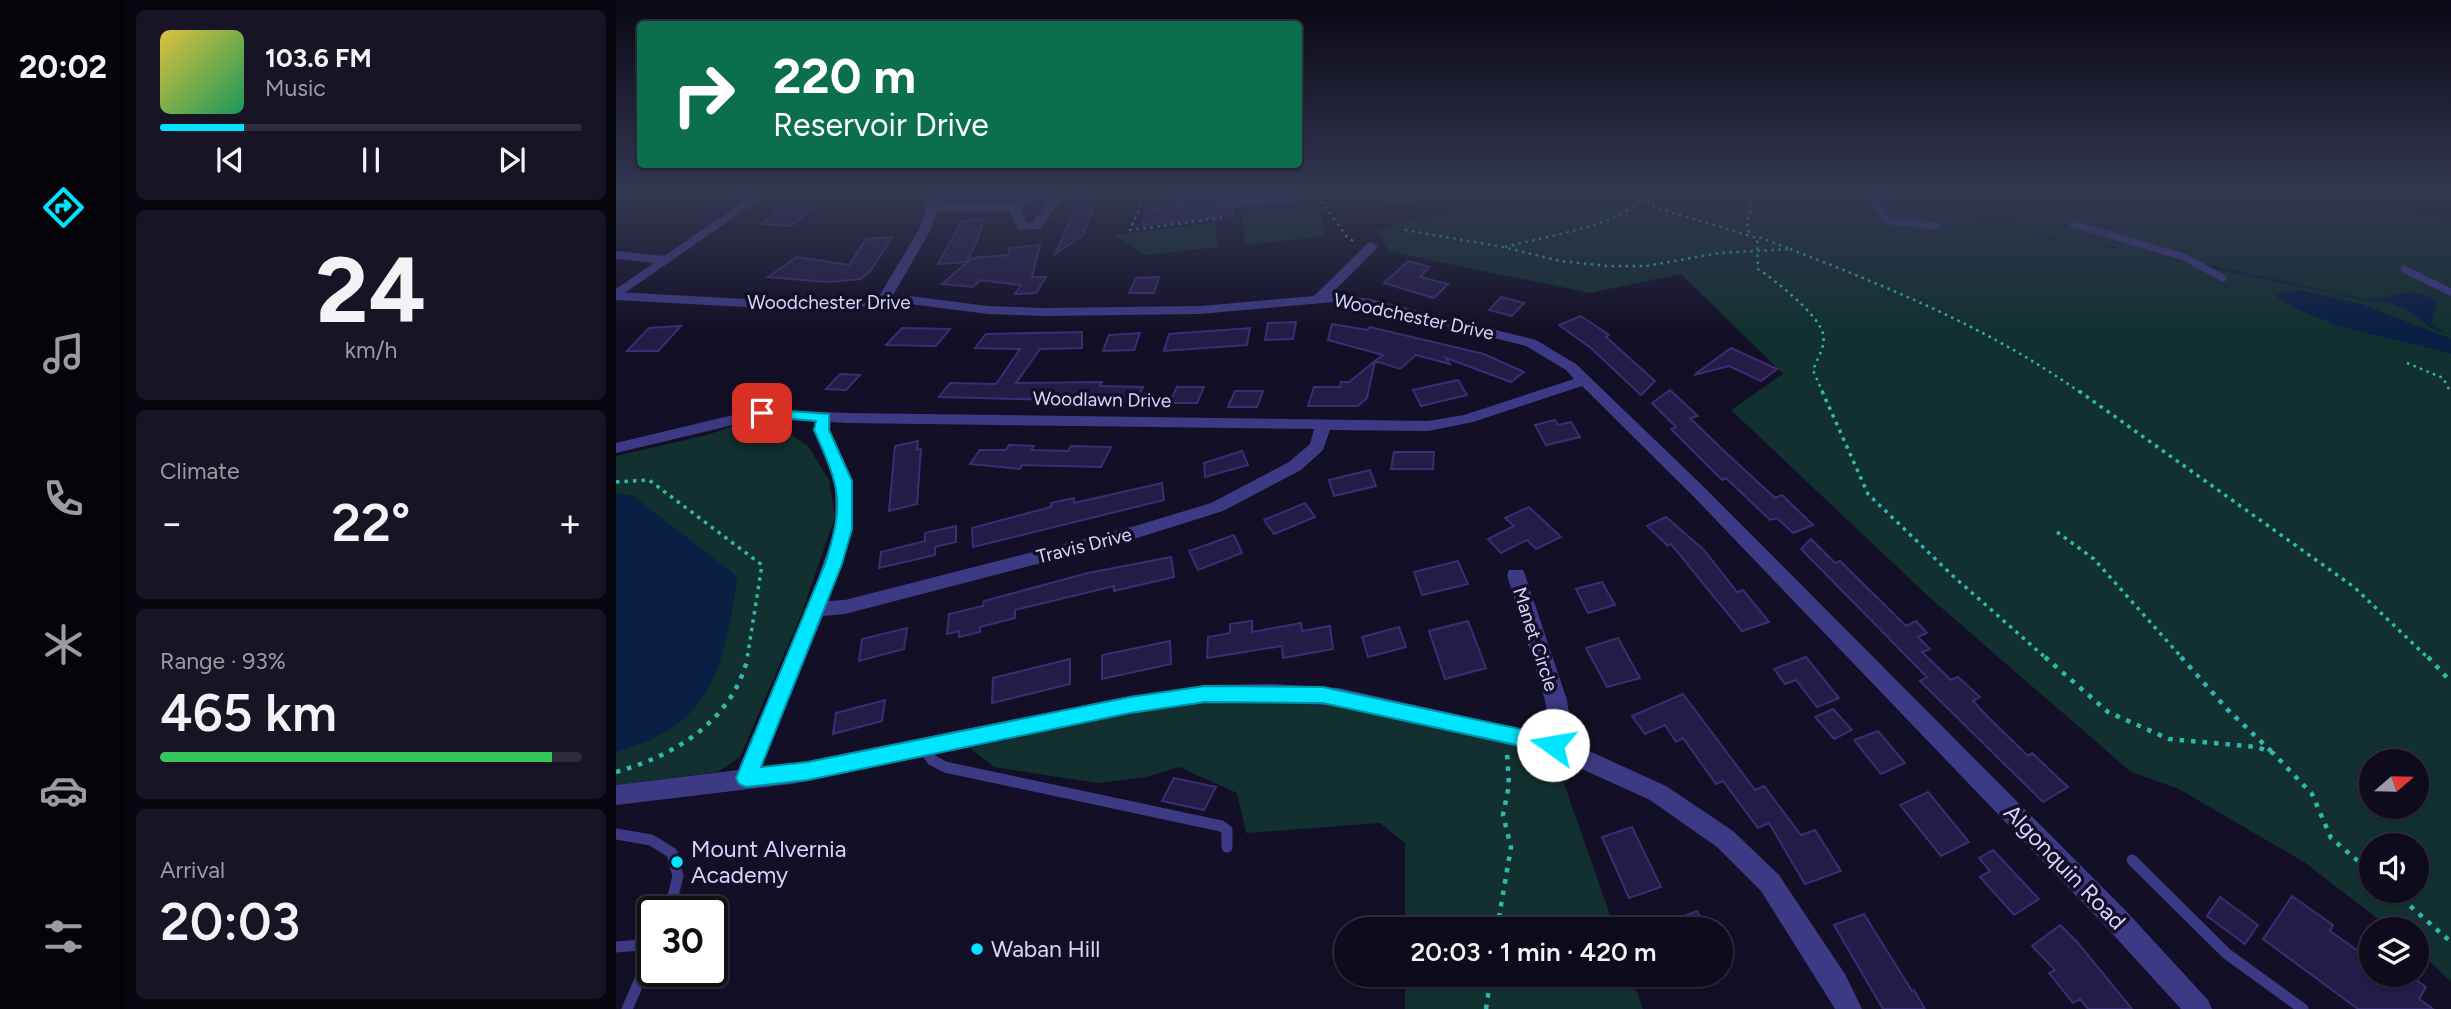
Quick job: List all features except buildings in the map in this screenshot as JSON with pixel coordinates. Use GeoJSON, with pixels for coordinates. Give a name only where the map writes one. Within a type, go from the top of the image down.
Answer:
{"type":"FeatureCollection","features":[{"type":"Feature","properties":{"kind":"street"},"geometry":{"type":"LineString","coordinates":[[616,295],[697,238]]}},
{"type":"Feature","properties":{"kind":"street"},"geometry":{"type":"LineString","coordinates":[[883,300],[920,238]]}},
{"type":"Feature","properties":{"kind":"street"},"geometry":{"type":"LineString","coordinates":[[1320,297],[1372,246]]}},
{"type":"Feature","properties":{"kind":"street"},"geometry":{"type":"LineString","coordinates":[[616,255],[665,260]]}},
{"type":"Feature","properties":{"kind":"street","name":"Woodchester Drive"},"geometry":{"type":"LineString","coordinates":[[616,295],[801,306],[883,300],[1043,313],[1200,310],[1320,297],[1370,303],[1506,335],[1554,354],[1585,380],[1634,432],[1700,493],[1928,728]]}},
{"type":"Feature","properties":{"kind":"street","name":"Woodlawn Drive"},"geometry":{"type":"LineString","coordinates":[[616,448],[758,414],[1323,427],[1442,424],[1526,401],[1585,380]]}},
{"type":"Feature","properties":{"kind":"street"},"geometry":{"type":"LineString","coordinates":[[746,778],[839,547],[846,511],[844,481],[822,430],[824,417]]}},
{"type":"Feature","properties":{"kind":"street","name":"Travis Drive"},"geometry":{"type":"LineString","coordinates":[[816,609],[845,607],[1137,532],[1217,507],[1295,466],[1317,446],[1323,427]]}},
{"type":"Feature","properties":{"kind":"street","name":"Manet Circle"},"geometry":{"type":"LineString","coordinates":[[1516,575],[1556,700],[1559,721],[1553,745]]}},
{"type":"Feature","properties":{"kind":"street"},"geometry":{"type":"LineString","coordinates":[[616,795],[792,774],[1130,705],[1216,694],[1323,695],[1553,745],[1658,793],[1725,839],[1770,883],[1836,983],[1849,1009]]}},
{"type":"Feature","properties":{"kind":"street","name":"Algonquin Road"},"geometry":{"type":"LineString","coordinates":[[1928,728],[2118,921],[2199,1009]]}},
{"type":"Feature","properties":{"kind":"lane"},"geometry":{"type":"LineString","coordinates":[[2118,238],[2194,262],[2223,278]]}},
{"type":"Feature","properties":{"kind":"lane"},"geometry":{"type":"LineString","coordinates":[[2404,270],[2451,292]]}},
{"type":"Feature","properties":{"kind":"lane"},"geometry":{"type":"LineString","coordinates":[[924,749],[932,760],[944,767],[1221,826],[1227,830],[1227,847]]}},
{"type":"Feature","properties":{"kind":"lane"},"geometry":{"type":"LineString","coordinates":[[616,834],[661,842],[675,857],[677,885],[674,896]]}},
{"type":"Feature","properties":{"kind":"lane"},"geometry":{"type":"LineString","coordinates":[[2132,860],[2227,954],[2303,1009]]}},
{"type":"Feature","properties":{"kind":"lane"},"geometry":{"type":"LineString","coordinates":[[616,947],[637,945]]}},
{"type":"Feature","properties":{"kind":"lane"},"geometry":{"type":"LineString","coordinates":[[627,1009],[637,986]]}},
{"type":"Feature","properties":{"kind":"path"},"geometry":{"type":"LineString","coordinates":[[1348,238],[1350,241],[1372,246]]}},
{"type":"Feature","properties":{"kind":"path"},"geometry":{"type":"LineString","coordinates":[[1452,238],[1560,261],[1606,266],[1646,266],[1719,253],[1790,249]]}},
{"type":"Feature","properties":{"kind":"path"},"geometry":{"type":"LineString","coordinates":[[1503,247],[1524,244],[1539,238]]}},
{"type":"Feature","properties":{"kind":"path"},"geometry":{"type":"LineString","coordinates":[[1756,238],[1758,269],[1784,286],[1823,331],[1824,342],[1813,370],[1868,494],[1886,513],[2108,712],[2169,739],[2257,747],[2273,753]]}},
{"type":"Feature","properties":{"kind":"path"},"geometry":{"type":"LineString","coordinates":[[1760,238],[1912,296],[2039,363],[2354,587],[2410,638],[2451,682]]}},
{"type":"Feature","properties":{"kind":"path"},"geometry":{"type":"LineString","coordinates":[[2407,363],[2443,378],[2451,393]]}},
{"type":"Feature","properties":{"kind":"path"},"geometry":{"type":"LineString","coordinates":[[616,482],[649,480],[762,565],[763,572],[742,679],[731,699],[715,717],[680,743],[650,760],[616,772]]}},
{"type":"Feature","properties":{"kind":"path"},"geometry":{"type":"LineString","coordinates":[[2057,532],[2070,537],[2100,565],[2223,706],[2312,794],[2321,821],[2331,838],[2359,862]]}},
{"type":"Feature","properties":{"kind":"path"},"geometry":{"type":"LineString","coordinates":[[1499,917],[1511,847],[1503,815],[1509,785],[1505,733]]}},
{"type":"Feature","properties":{"kind":"path"},"geometry":{"type":"LineString","coordinates":[[2407,903],[2451,942]]}},
{"type":"Feature","properties":{"kind":"path"},"geometry":{"type":"LineString","coordinates":[[1486,1009],[1489,987]]}},
{"type":"Feature","properties":{"kind":"green space"},"geometry":{"type":"Polygon","coordinates":[[[1119,238],[1217,238],[1218,247],[1146,255],[1119,238]]]}},
{"type":"Feature","properties":{"kind":"green space"},"geometry":{"type":"Polygon","coordinates":[[[1244,238],[1306,238],[1245,245],[1244,238]]]}},
{"type":"Feature","properties":{"kind":"green space"},"geometry":{"type":"Polygon","coordinates":[[[1381,238],[2451,238],[2451,982],[2429,961],[2429,917],[2375,917],[2304,862],[2179,789],[2131,772],[1929,597],[1731,410],[1783,374],[1681,274],[1590,293],[1388,251],[1381,238]]]}},
{"type":"Feature","properties":{"kind":"green space"},"geometry":{"type":"Polygon","coordinates":[[[748,421],[773,422],[808,446],[829,480],[835,517],[801,615],[740,757],[718,772],[616,785],[616,456],[707,435],[748,421]]]}},
{"type":"Feature","properties":{"kind":"green space"},"geometry":{"type":"Polygon","coordinates":[[[1338,701],[1554,755],[1611,917],[1405,917],[1405,843],[1380,823],[1246,833],[1237,793],[1179,767],[1146,777],[1098,783],[994,767],[970,748],[1177,704],[1338,701]]]}},
{"type":"Feature","properties":{"kind":"green space"},"geometry":{"type":"Polygon","coordinates":[[[1405,987],[1635,987],[1643,1009],[1405,1009],[1405,987]]]}},
{"type":"Feature","properties":{"kind":"water"},"geometry":{"type":"Polygon","coordinates":[[[2049,238],[2090,246],[2065,244],[2049,238]]]}},
{"type":"Feature","properties":{"kind":"water"},"geometry":{"type":"Polygon","coordinates":[[[2111,246],[2155,257],[2119,249],[2102,247],[2111,246]]]}},
{"type":"Feature","properties":{"kind":"water"},"geometry":{"type":"Polygon","coordinates":[[[2186,263],[2220,267],[2364,299],[2404,293],[2420,294],[2437,302],[2431,325],[2451,335],[2431,327],[2396,305],[2373,302],[2186,263]]]}},
{"type":"Feature","properties":{"kind":"water"},"geometry":{"type":"Polygon","coordinates":[[[2300,290],[2361,304],[2451,339],[2451,354],[2337,325],[2294,307],[2274,295],[2300,290]]]}},
{"type":"Feature","properties":{"kind":"water"},"geometry":{"type":"Polygon","coordinates":[[[616,493],[633,496],[733,573],[737,580],[726,641],[708,690],[693,710],[674,727],[648,741],[616,752],[616,493]]]}},
{"type":"Feature","properties":{"kind":"place","name":"Mount Alvernia Academy"},"geometry":{"type":"Point","coordinates":[677,862]}},
{"type":"Feature","properties":{"kind":"place","name":"Waban Hill"},"geometry":{"type":"Point","coordinates":[977,949]}},
{"type":"Feature","properties":{"kind":"route"},"geometry":{"type":"LineString","coordinates":[[762,413],[824,417],[822,430],[844,481],[846,511],[844,529],[833,564],[769,728],[746,778],[808,771],[1130,705],[1205,694],[1323,695],[1389,707],[1553,745]]}}]}
